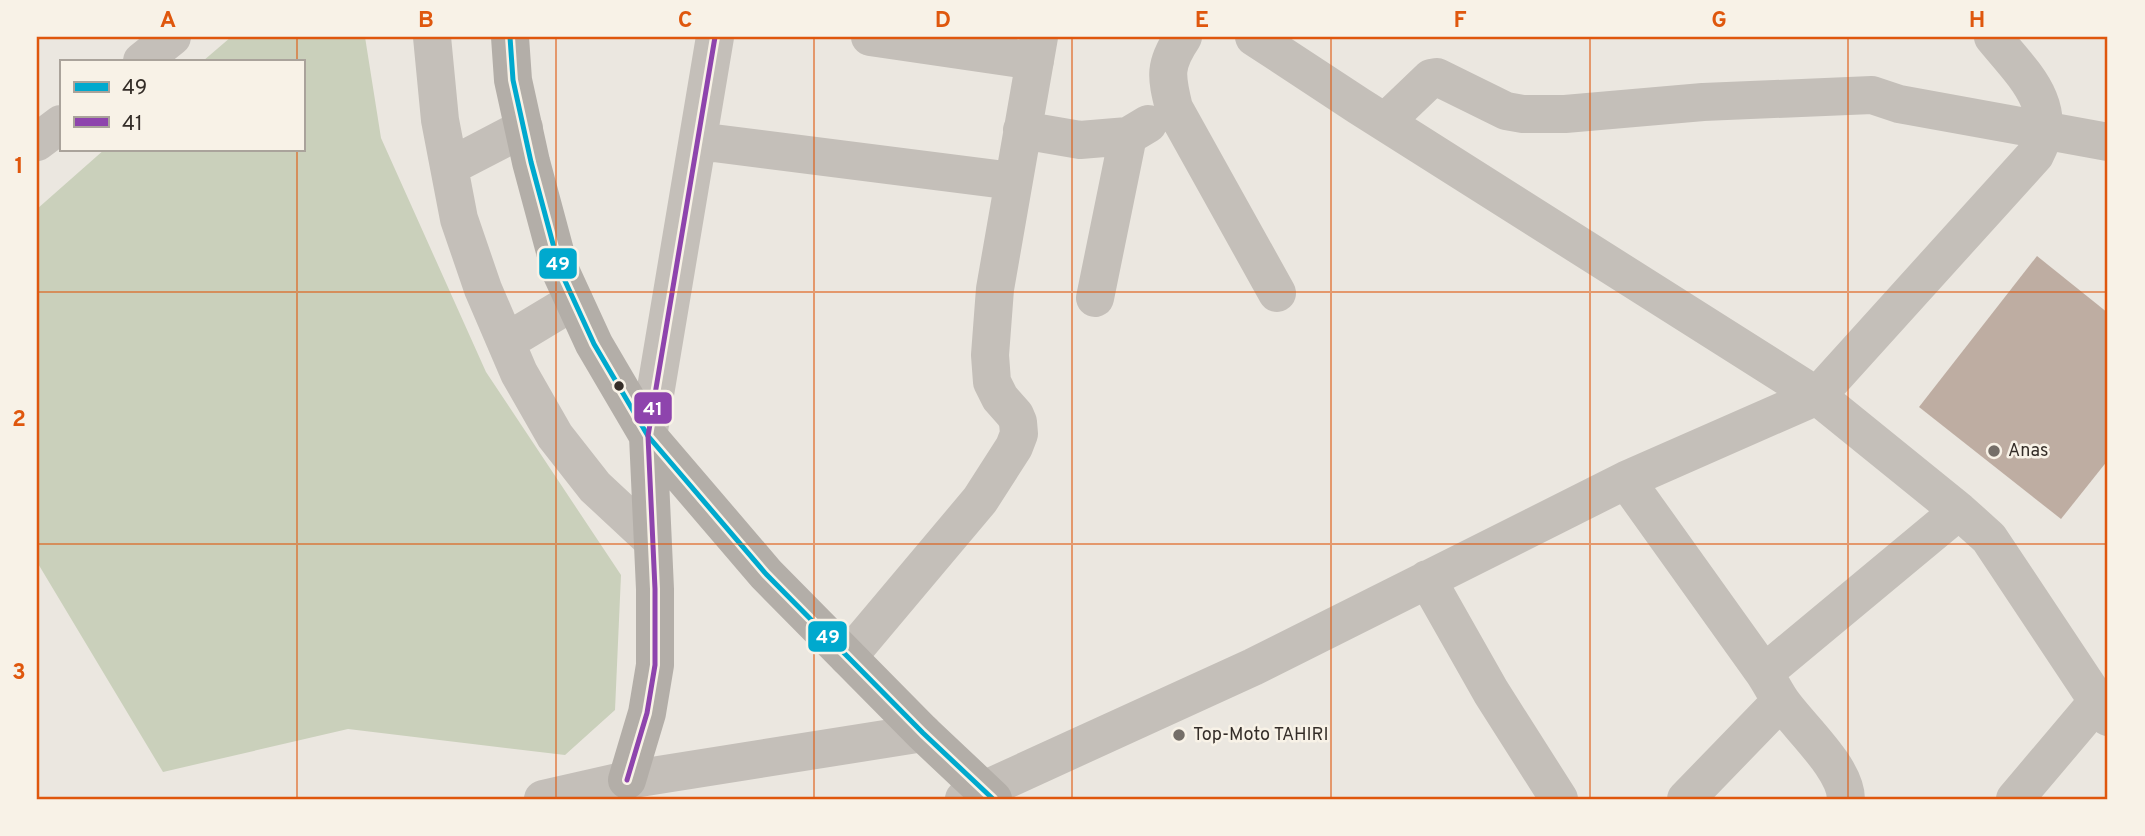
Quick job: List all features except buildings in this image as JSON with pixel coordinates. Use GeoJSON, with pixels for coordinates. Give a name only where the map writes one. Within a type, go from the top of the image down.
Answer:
{"type":"FeatureCollection","features":[{"type":"Feature","properties":{"kind":"main road"},"geometry":{"type":"LineString","coordinates":[[510,37],[513,79],[559,270],[594,344],[648,436],[766,574],[923,733],[980,796]]}},
{"type":"Feature","properties":{"kind":"main road"},"geometry":{"type":"LineString","coordinates":[[627,780],[647,713],[655,665],[648,436]]}},
{"type":"Feature","properties":{"kind":"street"},"geometry":{"type":"LineString","coordinates":[[143,60],[172,37]]}},
{"type":"Feature","properties":{"kind":"street"},"geometry":{"type":"LineString","coordinates":[[432,37],[440,120],[459,219],[483,289],[519,373],[555,436],[595,487],[652,540]]}},
{"type":"Feature","properties":{"kind":"street"},"geometry":{"type":"LineString","coordinates":[[648,436],[715,37]]}},
{"type":"Feature","properties":{"kind":"street"},"geometry":{"type":"LineString","coordinates":[[848,657],[980,500],[1014,447],[1019,434],[1015,415],[1000,398],[992,382],[990,368],[995,289],[1037,49],[870,37]]}},
{"type":"Feature","properties":{"kind":"street"},"geometry":{"type":"LineString","coordinates":[[1183,37],[1175,49],[1166,76],[1174,108],[1277,293]]}},
{"type":"Feature","properties":{"kind":"street"},"geometry":{"type":"LineString","coordinates":[[1254,37],[1817,396],[1989,538],[2103,709],[2015,799]]}},
{"type":"Feature","properties":{"kind":"street"},"geometry":{"type":"LineString","coordinates":[[980,796],[1254,667],[1626,480],[1817,396],[2035,155],[2043,141],[2046,123],[2039,96],[1993,37]]}},
{"type":"Feature","properties":{"kind":"street"},"geometry":{"type":"LineString","coordinates":[[1385,122],[1431,78],[1437,77],[1506,111],[1523,114],[1564,114],[1703,102],[1872,95],[1899,104],[2108,142]]}},
{"type":"Feature","properties":{"kind":"street"},"geometry":{"type":"LineString","coordinates":[[1022,130],[1080,140],[1128,136],[1174,108]]}},
{"type":"Feature","properties":{"kind":"street"},"geometry":{"type":"LineString","coordinates":[[37,142],[60,125]]}},
{"type":"Feature","properties":{"kind":"street"},"geometry":{"type":"LineString","coordinates":[[449,167],[524,128]]}},
{"type":"Feature","properties":{"kind":"street"},"geometry":{"type":"LineString","coordinates":[[1095,298],[1128,136]]}},
{"type":"Feature","properties":{"kind":"street"},"geometry":{"type":"LineString","coordinates":[[698,141],[1013,181]]}},
{"type":"Feature","properties":{"kind":"street"},"geometry":{"type":"LineString","coordinates":[[506,342],[574,301]]}},
{"type":"Feature","properties":{"kind":"street"},"geometry":{"type":"LineString","coordinates":[[1626,480],[1837,772],[1846,789],[1846,799]]}},
{"type":"Feature","properties":{"kind":"street"},"geometry":{"type":"LineString","coordinates":[[1686,799],[1773,687],[1959,511]]}},
{"type":"Feature","properties":{"kind":"street"},"geometry":{"type":"LineString","coordinates":[[1427,579],[1491,692],[1559,799]]}},
{"type":"Feature","properties":{"kind":"street"},"geometry":{"type":"LineString","coordinates":[[543,799],[627,780],[923,733]]}},
{"type":"Feature","properties":{"kind":"green space"},"geometry":{"type":"Polygon","coordinates":[[[231,37],[365,37],[381,138],[486,372],[621,575],[615,710],[565,755],[348,729],[163,772],[37,562],[37,209],[104,150],[304,150],[304,60],[204,60],[231,37]]]}},
{"type":"Feature","properties":{"kind":"transit line","name":"49"},"geometry":{"type":"LineString","coordinates":[[510,37],[513,80],[531,162],[560,270],[594,344],[648,436],[766,574],[923,733],[993,799]]}},
{"type":"Feature","properties":{"kind":"transit line","name":"41"},"geometry":{"type":"LineString","coordinates":[[627,780],[647,713],[655,665],[655,589],[648,436],[715,37]]}},
{"type":"Feature","properties":{"kind":"place","name":"Anas"},"geometry":{"type":"Point","coordinates":[1994,451]}},
{"type":"Feature","properties":{"kind":"place","name":"Top-Moto TAHIRI"},"geometry":{"type":"Point","coordinates":[1179,735]}}]}
